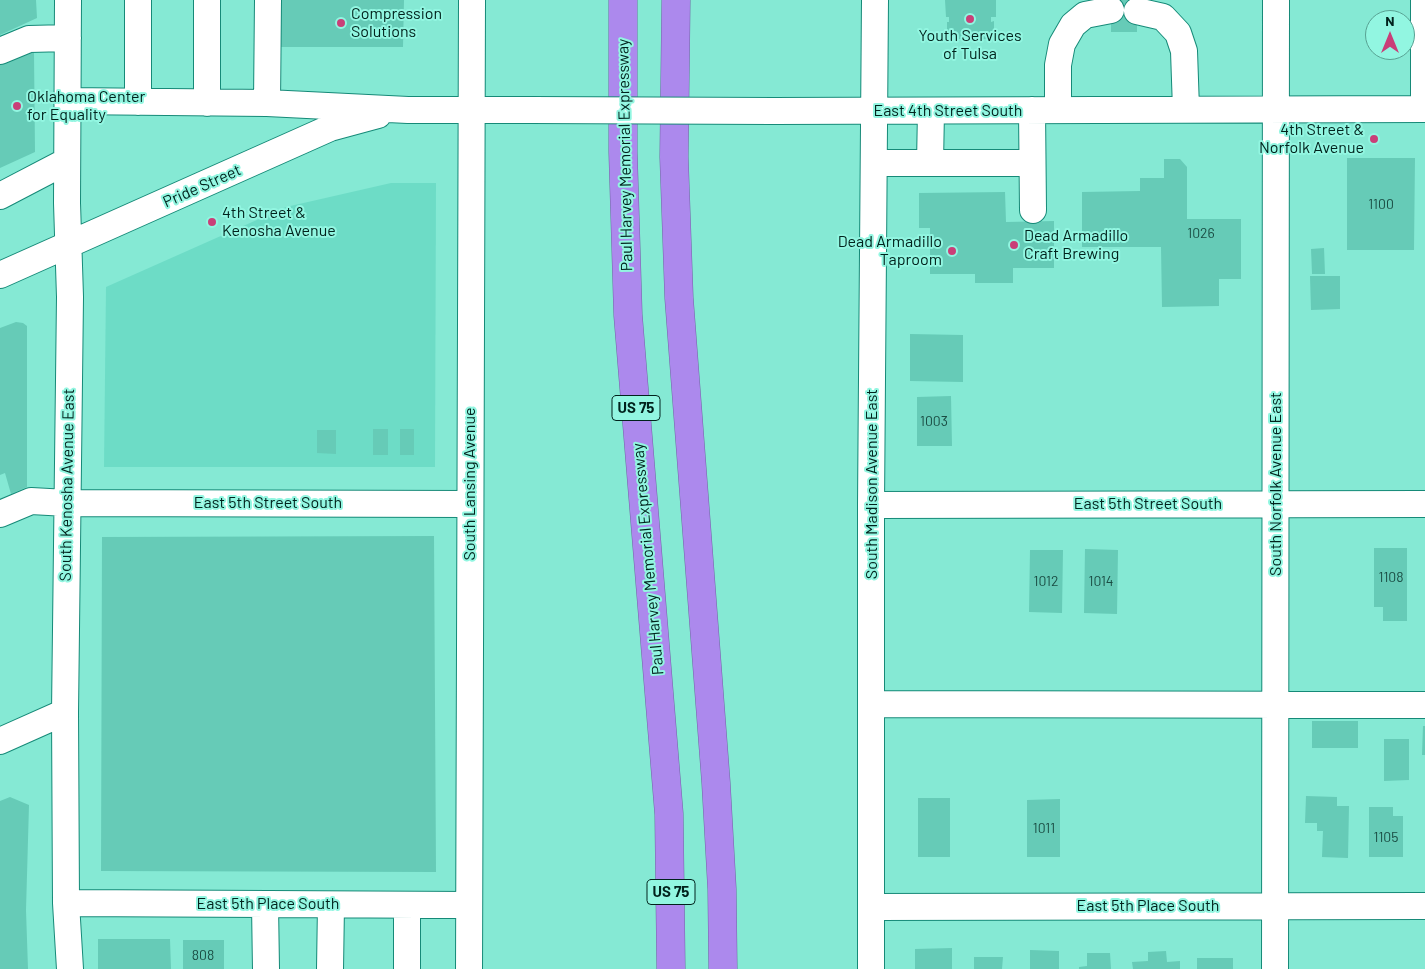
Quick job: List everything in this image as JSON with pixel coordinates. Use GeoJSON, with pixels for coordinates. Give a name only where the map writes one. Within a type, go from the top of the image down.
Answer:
{"type":"FeatureCollection","features":[{"type":"Feature","properties":{"kind":"highway","name":"Paul Harvey Memorial Expressway"},"geometry":{"type":"LineString","coordinates":[[623,0],[623,152],[628,315],[668,814],[671,969]]}},
{"type":"Feature","properties":{"kind":"highway"},"geometry":{"type":"LineString","coordinates":[[676,0],[674,157],[679,298],[716,773],[722,889],[723,969]]}},
{"type":"Feature","properties":{"kind":"street","name":"South Kenosha Avenue East"},"geometry":{"type":"LineString","coordinates":[[68,0],[67,160],[70,297],[65,712],[66,903],[70,969]]}},
{"type":"Feature","properties":{"kind":"street"},"geometry":{"type":"LineString","coordinates":[[138,0],[138,102]]}},
{"type":"Feature","properties":{"kind":"street"},"geometry":{"type":"LineString","coordinates":[[207,0],[207,103]]}},
{"type":"Feature","properties":{"kind":"street"},"geometry":{"type":"LineString","coordinates":[[267,103],[268,0]]}},
{"type":"Feature","properties":{"kind":"street","name":"South Lansing Avenue"},"geometry":{"type":"LineString","coordinates":[[469,969],[472,0]]}},
{"type":"Feature","properties":{"kind":"street","name":"South Madison Avenue East"},"geometry":{"type":"LineString","coordinates":[[871,969],[871,505],[875,0]]}},
{"type":"Feature","properties":{"kind":"street","name":"South Norfolk Avenue East"},"geometry":{"type":"LineString","coordinates":[[1275,969],[1276,0]]}},
{"type":"Feature","properties":{"kind":"street"},"geometry":{"type":"LineString","coordinates":[[1424,0],[1424,108]]}},
{"type":"Feature","properties":{"kind":"street"},"geometry":{"type":"LineString","coordinates":[[1058,110],[1058,65],[1062,44],[1073,25],[1085,15],[1124,10],[1163,17],[1178,33],[1184,51],[1186,109]]}},
{"type":"Feature","properties":{"kind":"street"},"geometry":{"type":"LineString","coordinates":[[0,51],[29,39],[68,38]]}},
{"type":"Feature","properties":{"kind":"street","name":"Pride Street"},"geometry":{"type":"LineString","coordinates":[[67,101],[267,103],[408,110],[472,108]]}},
{"type":"Feature","properties":{"kind":"street","name":"East 4th Street South"},"geometry":{"type":"LineString","coordinates":[[472,108],[773,111],[1424,108]]}},
{"type":"Feature","properties":{"kind":"street","name":"Pride Street"},"geometry":{"type":"LineString","coordinates":[[0,275],[330,128],[374,116],[408,110]]}},
{"type":"Feature","properties":{"kind":"street"},"geometry":{"type":"LineString","coordinates":[[1032,110],[1033,210]]}},
{"type":"Feature","properties":{"kind":"street"},"geometry":{"type":"LineString","coordinates":[[930,163],[931,111]]}},
{"type":"Feature","properties":{"kind":"street"},"geometry":{"type":"LineString","coordinates":[[0,196],[67,160]]}},
{"type":"Feature","properties":{"kind":"street"},"geometry":{"type":"LineString","coordinates":[[875,163],[1032,163]]}},
{"type":"Feature","properties":{"kind":"street","name":"East 5th Street South"},"geometry":{"type":"LineString","coordinates":[[0,514],[32,501],[67,503],[470,504]]}},
{"type":"Feature","properties":{"kind":"street","name":"East 5th Street South"},"geometry":{"type":"LineString","coordinates":[[871,505],[1425,504]]}},
{"type":"Feature","properties":{"kind":"street"},"geometry":{"type":"LineString","coordinates":[[871,704],[1425,705]]}},
{"type":"Feature","properties":{"kind":"street"},"geometry":{"type":"LineString","coordinates":[[0,742],[65,712]]}},
{"type":"Feature","properties":{"kind":"street","name":"East 5th Place South"},"geometry":{"type":"LineString","coordinates":[[66,903],[469,906]]}},
{"type":"Feature","properties":{"kind":"street"},"geometry":{"type":"LineString","coordinates":[[265,905],[266,969]]}},
{"type":"Feature","properties":{"kind":"street"},"geometry":{"type":"LineString","coordinates":[[330,969],[331,905]]}},
{"type":"Feature","properties":{"kind":"street"},"geometry":{"type":"LineString","coordinates":[[407,905],[407,969]]}},
{"type":"Feature","properties":{"kind":"street","name":"East 5th Place South"},"geometry":{"type":"LineString","coordinates":[[871,907],[1425,906]]}},
{"type":"Feature","properties":{"kind":"shaded area"},"geometry":{"type":"Polygon","coordinates":[[[391,183],[436,183],[435,467],[104,467],[106,287],[286,207],[391,183]]]}},
{"type":"Feature","properties":{"kind":"building"},"geometry":{"type":"Polygon","coordinates":[[[0,0],[36,0],[37,18],[0,35],[0,0]]]}},
{"type":"Feature","properties":{"kind":"building","name":"Compression Solutions"},"geometry":{"type":"Polygon","coordinates":[[[280,0],[404,0],[403,47],[279,47],[280,0]]]}},
{"type":"Feature","properties":{"kind":"building","name":"Youth Services of Tulsa"},"geometry":{"type":"Polygon","coordinates":[[[945,0],[996,0],[996,17],[991,17],[991,22],[994,21],[994,34],[991,34],[991,39],[949,39],[949,35],[947,35],[947,22],[949,22],[949,17],[946,17],[945,0]]]}},
{"type":"Feature","properties":{"kind":"building"},"geometry":{"type":"Polygon","coordinates":[[[1111,0],[1137,0],[1137,32],[1111,32],[1111,0]]]}},
{"type":"Feature","properties":{"kind":"building","name":"Oklahoma Center for Equality"},"geometry":{"type":"Polygon","coordinates":[[[18,53],[34,53],[35,152],[0,168],[0,61],[18,53]]]}},
{"type":"Feature","properties":{"kind":"building"},"geometry":{"type":"Polygon","coordinates":[[[1347,158],[1415,158],[1414,250],[1347,250],[1347,158]]]}},
{"type":"Feature","properties":{"kind":"building"},"geometry":{"type":"Polygon","coordinates":[[[1164,159],[1180,159],[1187,167],[1187,219],[1241,219],[1241,279],[1219,279],[1219,306],[1162,307],[1161,247],[1082,247],[1082,192],[1140,191],[1140,178],[1164,178],[1164,159]]]}},
{"type":"Feature","properties":{"kind":"building"},"geometry":{"type":"Polygon","coordinates":[[[1005,192],[1006,222],[1054,221],[1054,268],[1013,268],[1013,283],[975,283],[975,274],[930,274],[930,228],[919,228],[919,193],[1005,192]]]}},
{"type":"Feature","properties":{"kind":"building"},"geometry":{"type":"Polygon","coordinates":[[[1324,248],[1325,274],[1312,274],[1311,249],[1324,248]]]}},
{"type":"Feature","properties":{"kind":"building"},"geometry":{"type":"Polygon","coordinates":[[[1310,276],[1340,276],[1340,309],[1311,310],[1310,276]]]}},
{"type":"Feature","properties":{"kind":"building"},"geometry":{"type":"Polygon","coordinates":[[[16,322],[27,326],[27,487],[11,494],[5,473],[0,475],[0,328],[16,322]]]}},
{"type":"Feature","properties":{"kind":"building"},"geometry":{"type":"Polygon","coordinates":[[[910,334],[963,335],[963,382],[910,381],[910,334]]]}},
{"type":"Feature","properties":{"kind":"building"},"geometry":{"type":"Polygon","coordinates":[[[951,396],[952,446],[917,446],[917,397],[951,396]]]}},
{"type":"Feature","properties":{"kind":"building"},"geometry":{"type":"Polygon","coordinates":[[[373,429],[388,429],[388,455],[373,455],[373,429]]]}},
{"type":"Feature","properties":{"kind":"building"},"geometry":{"type":"Polygon","coordinates":[[[400,429],[414,429],[414,455],[400,455],[400,429]]]}},
{"type":"Feature","properties":{"kind":"building"},"geometry":{"type":"Polygon","coordinates":[[[317,430],[336,430],[336,454],[317,453],[317,430]]]}},
{"type":"Feature","properties":{"kind":"building"},"geometry":{"type":"Polygon","coordinates":[[[434,536],[436,872],[101,871],[102,537],[434,536]]]}},
{"type":"Feature","properties":{"kind":"building"},"geometry":{"type":"Polygon","coordinates":[[[1374,548],[1407,548],[1407,621],[1383,621],[1383,607],[1374,607],[1374,548]]]}},
{"type":"Feature","properties":{"kind":"building"},"geometry":{"type":"Polygon","coordinates":[[[1085,549],[1118,550],[1117,614],[1084,613],[1085,549]]]}},
{"type":"Feature","properties":{"kind":"building"},"geometry":{"type":"Polygon","coordinates":[[[1030,550],[1063,550],[1062,613],[1029,612],[1030,550]]]}},
{"type":"Feature","properties":{"kind":"building"},"geometry":{"type":"Polygon","coordinates":[[[1312,721],[1358,721],[1358,748],[1312,748],[1312,721]]]}},
{"type":"Feature","properties":{"kind":"building"},"geometry":{"type":"Polygon","coordinates":[[[1423,726],[1425,726],[1425,755],[1422,755],[1423,726]]]}},
{"type":"Feature","properties":{"kind":"building"},"geometry":{"type":"Polygon","coordinates":[[[1384,739],[1409,739],[1409,780],[1384,781],[1384,739]]]}},
{"type":"Feature","properties":{"kind":"building"},"geometry":{"type":"Polygon","coordinates":[[[1306,796],[1337,797],[1337,806],[1349,806],[1348,858],[1322,857],[1323,831],[1317,831],[1317,823],[1305,823],[1306,796]]]}},
{"type":"Feature","properties":{"kind":"building"},"geometry":{"type":"Polygon","coordinates":[[[10,797],[29,805],[26,910],[28,969],[0,969],[0,801],[10,797]]]}},
{"type":"Feature","properties":{"kind":"building"},"geometry":{"type":"Polygon","coordinates":[[[918,798],[950,798],[950,857],[918,857],[918,798]]]}},
{"type":"Feature","properties":{"kind":"building"},"geometry":{"type":"Polygon","coordinates":[[[1060,799],[1060,857],[1027,857],[1027,800],[1060,799]]]}},
{"type":"Feature","properties":{"kind":"building"},"geometry":{"type":"Polygon","coordinates":[[[1369,807],[1393,807],[1393,816],[1403,816],[1403,857],[1369,857],[1369,807]]]}},
{"type":"Feature","properties":{"kind":"building"},"geometry":{"type":"Polygon","coordinates":[[[98,939],[170,939],[171,969],[98,969],[98,939]]]}},
{"type":"Feature","properties":{"kind":"building"},"geometry":{"type":"Polygon","coordinates":[[[183,940],[224,940],[224,969],[183,969],[183,940]]]}},
{"type":"Feature","properties":{"kind":"building"},"geometry":{"type":"Polygon","coordinates":[[[952,948],[952,969],[915,969],[915,949],[952,948]]]}},
{"type":"Feature","properties":{"kind":"building"},"geometry":{"type":"Polygon","coordinates":[[[1030,950],[1059,951],[1059,969],[1030,969],[1030,950]]]}},
{"type":"Feature","properties":{"kind":"building"},"geometry":{"type":"Polygon","coordinates":[[[1166,951],[1167,962],[1180,961],[1180,969],[1133,969],[1132,962],[1148,961],[1148,952],[1166,951]]]}},
{"type":"Feature","properties":{"kind":"building"},"geometry":{"type":"Polygon","coordinates":[[[1087,953],[1110,953],[1111,969],[1079,969],[1079,967],[1087,966],[1087,953]]]}},
{"type":"Feature","properties":{"kind":"building"},"geometry":{"type":"Polygon","coordinates":[[[974,957],[1003,957],[1002,969],[974,969],[974,957]]]}},
{"type":"Feature","properties":{"kind":"building"},"geometry":{"type":"Polygon","coordinates":[[[1197,958],[1233,958],[1233,969],[1197,969],[1197,958]]]}},
{"type":"Feature","properties":{"kind":"place","name":"Youth Services of Tulsa"},"geometry":{"type":"Point","coordinates":[970,19]}},
{"type":"Feature","properties":{"kind":"place","name":"Compression Solutions"},"geometry":{"type":"Point","coordinates":[341,23]}},
{"type":"Feature","properties":{"kind":"place","name":"Oklahoma Center for Equality"},"geometry":{"type":"Point","coordinates":[17,106]}},
{"type":"Feature","properties":{"kind":"place","name":"4th Street & Norfolk Avenue"},"geometry":{"type":"Point","coordinates":[1374,139]}},
{"type":"Feature","properties":{"kind":"place","name":"4th Street & Kenosha Avenue"},"geometry":{"type":"Point","coordinates":[212,222]}},
{"type":"Feature","properties":{"kind":"place","name":"Dead Armadillo Craft Brewing"},"geometry":{"type":"Point","coordinates":[1014,245]}},
{"type":"Feature","properties":{"kind":"place","name":"Dead Armadillo Taproom"},"geometry":{"type":"Point","coordinates":[952,251]}}]}
